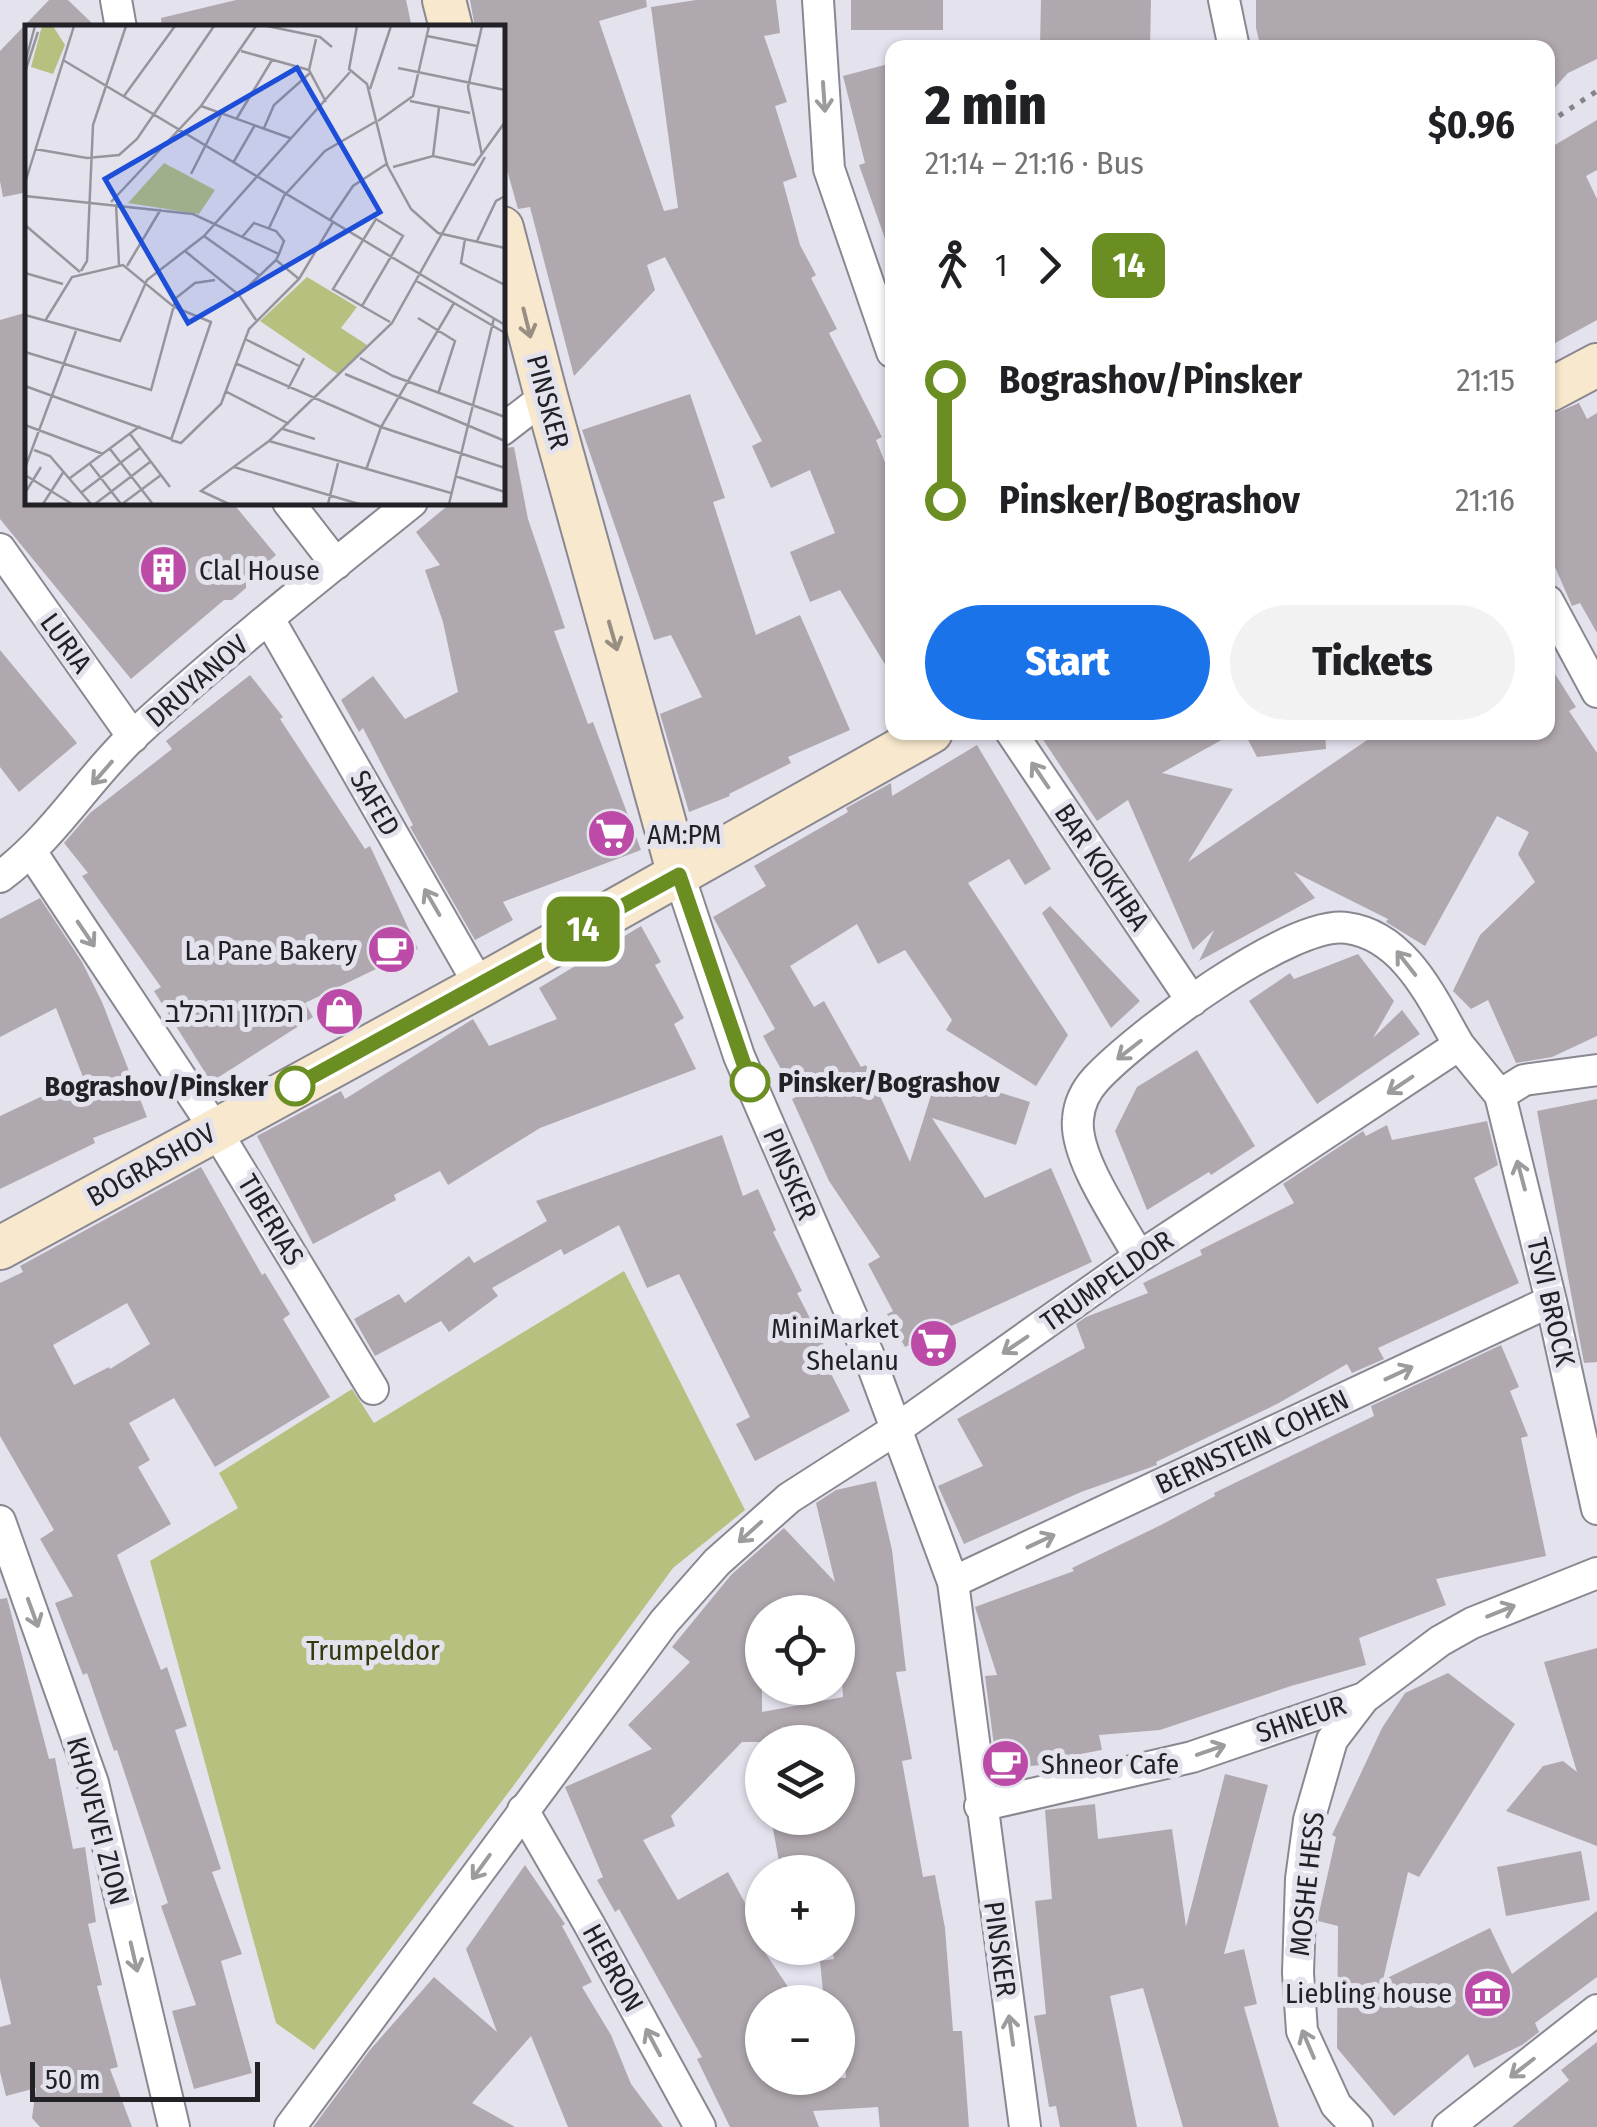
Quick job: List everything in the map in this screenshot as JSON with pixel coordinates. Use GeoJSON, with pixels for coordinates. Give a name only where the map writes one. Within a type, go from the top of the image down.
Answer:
{"type":"FeatureCollection","features":[{"type":"Feature","properties":{"kind":"street"},"geometry":{"type":"LineString","coordinates":[[116,0],[120,25]]}},
{"type":"Feature","properties":{"kind":"street"},"geometry":{"type":"LineString","coordinates":[[444,0],[450,25]]}},
{"type":"Feature","properties":{"kind":"street"},"geometry":{"type":"LineString","coordinates":[[818,0],[829,169],[885,332]]}},
{"type":"Feature","properties":{"kind":"street"},"geometry":{"type":"LineString","coordinates":[[1224,0],[1232,40]]}},
{"type":"Feature","properties":{"kind":"street","name":"PINSKER"},"geometry":{"type":"LineString","coordinates":[[505,239],[679,875],[739,1056],[869,1356],[952,1582],[1024,2127]]}},
{"type":"Feature","properties":{"kind":"street"},"geometry":{"type":"LineString","coordinates":[[1555,388],[1597,365]]}},
{"type":"Feature","properties":{"kind":"street"},"geometry":{"type":"LineString","coordinates":[[505,428],[546,396]]}},
{"type":"Feature","properties":{"kind":"street"},"geometry":{"type":"LineString","coordinates":[[290,505],[336,564]]}},
{"type":"Feature","properties":{"kind":"street","name":"DRUYANOV"},"geometry":{"type":"LineString","coordinates":[[0,877],[32,853],[133,736],[408,505]]}},
{"type":"Feature","properties":{"kind":"street","name":"LURIA"},"geometry":{"type":"LineString","coordinates":[[0,550],[133,736]]}},
{"type":"Feature","properties":{"kind":"street"},"geometry":{"type":"LineString","coordinates":[[1555,613],[1597,692]]}},
{"type":"Feature","properties":{"kind":"street","name":"SAFED"},"geometry":{"type":"LineString","coordinates":[[269,619],[480,986]]}},
{"type":"Feature","properties":{"kind":"street","name":"BOGRASHOV"},"geometry":{"type":"LineString","coordinates":[[0,1248],[480,986],[916,740]]}},
{"type":"Feature","properties":{"kind":"street","name":"BAR KOKHBA"},"geometry":{"type":"LineString","coordinates":[[1016,740],[1192,1001]]}},
{"type":"Feature","properties":{"kind":"street","name":"TIBERIAS"},"geometry":{"type":"LineString","coordinates":[[32,853],[215,1129],[373,1389]]}},
{"type":"Feature","properties":{"kind":"street"},"geometry":{"type":"LineString","coordinates":[[1139,1258],[1082,1148],[1077,1122],[1082,1100],[1094,1080],[1192,1001],[1256,956],[1300,936],[1347,928],[1397,950],[1459,1045],[1500,1095],[1524,1080],[1597,1070]]}},
{"type":"Feature","properties":{"kind":"street","name":"TRUMPELDOR"},"geometry":{"type":"LineString","coordinates":[[290,2127],[664,1622],[717,1562],[788,1498],[895,1430],[1139,1258],[1459,1045]]}},
{"type":"Feature","properties":{"kind":"street","name":"TSVI BROCK"},"geometry":{"type":"LineString","coordinates":[[1500,1095],[1552,1302],[1597,1510]]}},
{"type":"Feature","properties":{"kind":"street","name":"BERNSTEIN COHEN"},"geometry":{"type":"LineString","coordinates":[[952,1582],[1552,1302]]}},
{"type":"Feature","properties":{"kind":"street","name":"KHOVEVEI ZION"},"geometry":{"type":"LineString","coordinates":[[0,1521],[93,1783],[174,2127]]}},
{"type":"Feature","properties":{"kind":"street","name":"SHNEUR"},"geometry":{"type":"LineString","coordinates":[[980,1806],[1192,1757],[1364,1698],[1440,1641],[1472,1623],[1597,1573]]}},
{"type":"Feature","properties":{"kind":"street","name":"MOSHE HESS"},"geometry":{"type":"LineString","coordinates":[[1357,2127],[1336,2105],[1302,2031],[1298,1973],[1301,1878],[1310,1820],[1332,1740],[1364,1698]]}},
{"type":"Feature","properties":{"kind":"street","name":"HEBRON"},"geometry":{"type":"LineString","coordinates":[[523,1810],[700,2127]]}},
{"type":"Feature","properties":{"kind":"street"},"geometry":{"type":"LineString","coordinates":[[1448,2127],[1597,2010]]}},
{"type":"Feature","properties":{"kind":"path"},"geometry":{"type":"LineString","coordinates":[[1555,118],[1597,91]]}},
{"type":"Feature","properties":{"kind":"green space","name":"Trumpeldor"},"geometry":{"type":"Polygon","coordinates":[[[624,1271],[745,1510],[673,1568],[314,2050],[276,2023],[150,1561],[238,1508],[219,1473],[352,1389],[374,1423],[624,1271]]]}},
{"type":"Feature","properties":{"kind":"building"},"geometry":{"type":"Polygon","coordinates":[[[49,0],[68,0],[94,25],[25,25],[25,193],[3,197],[0,181],[0,51],[49,0]]]}},
{"type":"Feature","properties":{"kind":"building"},"geometry":{"type":"Polygon","coordinates":[[[236,0],[406,0],[411,25],[162,25],[161,18],[236,0]]]}},
{"type":"Feature","properties":{"kind":"building"},"geometry":{"type":"Polygon","coordinates":[[[470,0],[646,0],[647,7],[599,21],[664,211],[678,208],[651,7],[696,0],[776,0],[780,33],[764,36],[787,102],[775,106],[797,177],[783,182],[800,245],[816,275],[811,278],[837,329],[829,333],[882,437],[876,440],[885,462],[885,664],[840,590],[810,602],[790,552],[835,533],[810,470],[771,488],[752,446],[762,441],[665,257],[647,265],[655,290],[574,376],[530,207],[518,209],[505,163],[505,25],[474,25],[470,0]]]}},
{"type":"Feature","properties":{"kind":"building"},"geometry":{"type":"Polygon","coordinates":[[[851,0],[943,0],[943,30],[851,30],[851,0]]]}},
{"type":"Feature","properties":{"kind":"building"},"geometry":{"type":"Polygon","coordinates":[[[1041,0],[1151,0],[1150,40],[1040,40],[1041,0]]]}},
{"type":"Feature","properties":{"kind":"building"},"geometry":{"type":"Polygon","coordinates":[[[1256,0],[1597,0],[1597,59],[1568,73],[1555,87],[1555,40],[1259,40],[1256,0]]]}},
{"type":"Feature","properties":{"kind":"building"},"geometry":{"type":"Polygon","coordinates":[[[885,65],[885,239],[859,165],[865,163],[843,76],[885,65]]]}},
{"type":"Feature","properties":{"kind":"building"},"geometry":{"type":"Polygon","coordinates":[[[1597,120],[1597,170],[1586,176],[1597,199],[1597,320],[1555,343],[1555,145],[1597,120]]]}},
{"type":"Feature","properties":{"kind":"building"},"geometry":{"type":"Polygon","coordinates":[[[25,313],[25,505],[234,505],[276,555],[246,581],[246,588],[232,600],[224,600],[131,679],[0,519],[0,320],[25,313]]]}},
{"type":"Feature","properties":{"kind":"building"},"geometry":{"type":"Polygon","coordinates":[[[690,394],[725,498],[713,502],[756,635],[800,615],[850,730],[788,757],[791,763],[730,796],[689,812],[660,714],[702,697],[671,635],[654,640],[582,430],[690,394]]]}},
{"type":"Feature","properties":{"kind":"building"},"geometry":{"type":"Polygon","coordinates":[[[1579,403],[1587,419],[1597,413],[1597,633],[1580,603],[1572,606],[1555,567],[1555,413],[1579,403]]]}},
{"type":"Feature","properties":{"kind":"building"},"geometry":{"type":"Polygon","coordinates":[[[514,447],[528,519],[565,628],[554,631],[641,850],[503,902],[513,920],[475,940],[410,827],[413,825],[363,728],[359,732],[341,700],[373,676],[405,719],[458,692],[443,622],[425,570],[440,565],[416,532],[448,505],[505,505],[505,448],[514,447]]]}},
{"type":"Feature","properties":{"kind":"building"},"geometry":{"type":"Polygon","coordinates":[[[0,650],[77,743],[19,792],[0,767],[0,650]]]}},
{"type":"Feature","properties":{"kind":"building"},"geometry":{"type":"Polygon","coordinates":[[[1555,674],[1576,707],[1569,711],[1597,753],[1597,1036],[1552,1057],[1516,1063],[1488,1000],[1471,1009],[1453,991],[1480,935],[1535,882],[1518,854],[1529,832],[1497,816],[1425,946],[1386,922],[1388,919],[1294,872],[1315,898],[1199,961],[1214,930],[1193,950],[1128,800],[1097,821],[1043,740],[1222,740],[1162,773],[1233,789],[1188,862],[1367,740],[1555,740],[1555,674]]]}},
{"type":"Feature","properties":{"kind":"building"},"geometry":{"type":"Polygon","coordinates":[[[250,675],[283,717],[280,719],[365,849],[370,846],[418,949],[305,1003],[313,1017],[211,1082],[154,991],[161,987],[82,876],[88,873],[64,843],[90,813],[172,749],[166,741],[250,675]]]}},
{"type":"Feature","properties":{"kind":"building"},"geometry":{"type":"Polygon","coordinates":[[[1248,740],[1325,740],[1326,749],[1257,757],[1248,740]]]}},
{"type":"Feature","properties":{"kind":"building"},"geometry":{"type":"Polygon","coordinates":[[[977,745],[1051,869],[1025,885],[1009,859],[968,883],[1068,1035],[1036,1086],[946,1030],[952,1020],[905,950],[878,964],[857,924],[790,966],[814,1007],[824,1001],[861,1067],[866,1065],[910,1162],[938,1073],[1030,1102],[1016,1145],[932,1118],[985,1198],[1051,1168],[1092,1262],[905,1347],[887,1314],[893,1311],[868,1264],[880,1257],[829,1181],[792,1099],[796,1097],[763,1036],[775,1029],[713,917],[766,886],[754,866],[891,783],[892,796],[977,745]]]}},
{"type":"Feature","properties":{"kind":"building"},"geometry":{"type":"Polygon","coordinates":[[[40,898],[82,962],[102,1002],[147,1117],[93,1138],[95,1143],[0,1189],[0,1116],[83,1077],[56,1008],[0,1037],[0,919],[40,898]]]}},
{"type":"Feature","properties":{"kind":"building"},"geometry":{"type":"Polygon","coordinates":[[[1050,906],[1140,1001],[1111,1028],[1042,913],[1050,906]]]}},
{"type":"Feature","properties":{"kind":"building"},"geometry":{"type":"Polygon","coordinates":[[[641,926],[661,962],[655,965],[684,1018],[674,1024],[696,1069],[540,1128],[448,1185],[440,1171],[394,1195],[396,1200],[313,1244],[257,1136],[341,1091],[345,1099],[473,1019],[489,1046],[557,1019],[539,988],[641,926]]]}},
{"type":"Feature","properties":{"kind":"building"},"geometry":{"type":"Polygon","coordinates":[[[1358,954],[1394,1001],[1373,1038],[1402,1010],[1420,1034],[1317,1104],[1249,1001],[1290,973],[1294,979],[1358,954]]]}},
{"type":"Feature","properties":{"kind":"building"},"geometry":{"type":"Polygon","coordinates":[[[1197,1050],[1255,1146],[1147,1210],[1115,1131],[1137,1087],[1197,1050]]]}},
{"type":"Feature","properties":{"kind":"building"},"geometry":{"type":"Polygon","coordinates":[[[1597,1099],[1597,1362],[1584,1363],[1537,1111],[1597,1099]]]}},
{"type":"Feature","properties":{"kind":"building"},"geometry":{"type":"Polygon","coordinates":[[[1487,1121],[1498,1165],[1474,1178],[1519,1283],[1378,1348],[1384,1359],[1352,1373],[1347,1364],[1277,1404],[1156,1462],[1157,1465],[1081,1492],[964,1544],[938,1486],[983,1466],[957,1419],[1085,1348],[1076,1324],[1086,1317],[1148,1293],[1143,1283],[1294,1203],[1283,1184],[1363,1131],[1366,1136],[1387,1125],[1392,1140],[1487,1121]]]}},
{"type":"Feature","properties":{"kind":"building"},"geometry":{"type":"Polygon","coordinates":[[[722,1135],[743,1196],[758,1189],[776,1230],[773,1232],[802,1291],[797,1293],[827,1351],[821,1354],[850,1411],[755,1461],[736,1424],[750,1417],[679,1274],[647,1288],[619,1225],[564,1255],[561,1249],[492,1288],[498,1296],[449,1332],[441,1321],[375,1356],[354,1319],[399,1294],[405,1303],[469,1256],[474,1263],[547,1221],[536,1201],[722,1135]]]}},
{"type":"Feature","properties":{"kind":"building"},"geometry":{"type":"Polygon","coordinates":[[[201,1167],[262,1275],[265,1273],[290,1314],[283,1319],[330,1397],[215,1467],[174,1398],[129,1423],[150,1460],[138,1467],[171,1524],[117,1555],[161,1670],[167,1667],[187,1726],[175,1730],[221,1869],[212,1872],[242,1954],[221,1961],[252,2073],[194,2089],[172,2011],[196,2005],[161,1906],[168,1903],[117,1750],[114,1751],[87,1673],[83,1675],[55,1603],[73,1596],[40,1539],[54,1530],[0,1436],[0,1283],[23,1272],[20,1266],[201,1167]],[[127,1303],[53,1345],[74,1385],[110,1369],[150,1344],[127,1303]]]}},
{"type":"Feature","properties":{"kind":"building"},"geometry":{"type":"Polygon","coordinates":[[[1501,1345],[1519,1387],[1510,1391],[1528,1436],[1521,1438],[1546,1556],[1436,1579],[1446,1605],[1359,1638],[1366,1665],[1160,1730],[1099,1735],[1102,1750],[1042,1761],[1042,1765],[997,1769],[985,1676],[997,1675],[975,1607],[1074,1571],[1072,1568],[1161,1525],[1215,1496],[1214,1493],[1374,1416],[1371,1406],[1501,1345]]]}},
{"type":"Feature","properties":{"kind":"building"},"geometry":{"type":"Polygon","coordinates":[[[876,1481],[892,1550],[906,1671],[896,1672],[912,1759],[902,1761],[923,1877],[935,1875],[945,1928],[953,2031],[962,2031],[969,2127],[880,2127],[878,2107],[813,2111],[819,2127],[730,2127],[697,2059],[702,2057],[619,1909],[615,1912],[597,1880],[603,1877],[565,1787],[652,1749],[628,1725],[690,1662],[672,1647],[731,1575],[784,1528],[835,1582],[816,1503],[836,1490],[876,1481]]]}},
{"type":"Feature","properties":{"kind":"building"},"geometry":{"type":"Polygon","coordinates":[[[7,1598],[49,1759],[55,1758],[73,1849],[85,1847],[96,1922],[88,1924],[102,1985],[97,1986],[118,2067],[110,2069],[132,2127],[40,2127],[32,2118],[36,2088],[6,2096],[0,2072],[0,2027],[11,2024],[0,1977],[0,1599],[7,1598]]]}},
{"type":"Feature","properties":{"kind":"building"},"geometry":{"type":"Polygon","coordinates":[[[1597,1648],[1597,1846],[1506,1811],[1543,1766],[1563,1761],[1577,1772],[1544,1662],[1597,1648]]]}},
{"type":"Feature","properties":{"kind":"building"},"geometry":{"type":"Polygon","coordinates":[[[1448,1673],[1515,1724],[1419,1877],[1408,1872],[1383,1980],[1490,1928],[1512,1974],[1597,1911],[1597,1977],[1535,2023],[1539,2032],[1522,2045],[1474,2068],[1468,2054],[1394,2116],[1337,2048],[1338,1926],[1318,1921],[1336,1837],[1332,1835],[1382,1728],[1405,1693],[1448,1673]]]}},
{"type":"Feature","properties":{"kind":"building"},"geometry":{"type":"Polygon","coordinates":[[[1225,1774],[1268,1785],[1224,1954],[1244,1949],[1257,2004],[1244,2007],[1279,2127],[1183,2127],[1143,1988],[1110,1996],[1137,2127],[1060,2127],[1056,2106],[1049,2107],[1034,2016],[1046,2014],[1035,1901],[1052,1899],[1045,1810],[1095,1804],[1098,1839],[1172,1829],[1186,1927],[1225,1774]]]}},
{"type":"Feature","properties":{"kind":"building"},"geometry":{"type":"Polygon","coordinates":[[[1581,1851],[1590,1900],[1506,1916],[1497,1867],[1581,1851]]]}},
{"type":"Feature","properties":{"kind":"building"},"geometry":{"type":"Polygon","coordinates":[[[525,1865],[565,1924],[562,1926],[592,1982],[582,1987],[611,2035],[631,2084],[663,2127],[568,2127],[531,2036],[472,2103],[515,2127],[313,2127],[370,2050],[434,1977],[497,2032],[466,1949],[525,1865]]]}},
{"type":"Feature","properties":{"kind":"building"},"geometry":{"type":"Polygon","coordinates":[[[1597,2042],[1597,2127],[1512,2127],[1569,2080],[1561,2070],[1597,2042]]]}},
{"type":"Feature","properties":{"kind":"bus line","name":"14"},"geometry":{"type":"LineString","coordinates":[[295,1086],[679,875],[750,1082]]}},
{"type":"Feature","properties":{"kind":"place","name":"Clal House"},"geometry":{"type":"Point","coordinates":[164,570]}},
{"type":"Feature","properties":{"kind":"place","name":"AM:PM"},"geometry":{"type":"Point","coordinates":[612,834]}},
{"type":"Feature","properties":{"kind":"place","name":"La Pane Bakery"},"geometry":{"type":"Point","coordinates":[392,950]}},
{"type":"Feature","properties":{"kind":"place","name":"המזון והכלב"},"geometry":{"type":"Point","coordinates":[339,1012]}},
{"type":"Feature","properties":{"kind":"place","name":"Pinsker/Bograshov"},"geometry":{"type":"Point","coordinates":[750,1082]}},
{"type":"Feature","properties":{"kind":"place","name":"Bograshov/Pinsker"},"geometry":{"type":"Point","coordinates":[295,1086]}},
{"type":"Feature","properties":{"kind":"place","name":"MiniMarket Shelanu"},"geometry":{"type":"Point","coordinates":[934,1344]}},
{"type":"Feature","properties":{"kind":"place","name":"Shneor Cafe"},"geometry":{"type":"Point","coordinates":[1006,1764]}},
{"type":"Feature","properties":{"kind":"place","name":"Liebling house"},"geometry":{"type":"Point","coordinates":[1487,1993]}}]}
